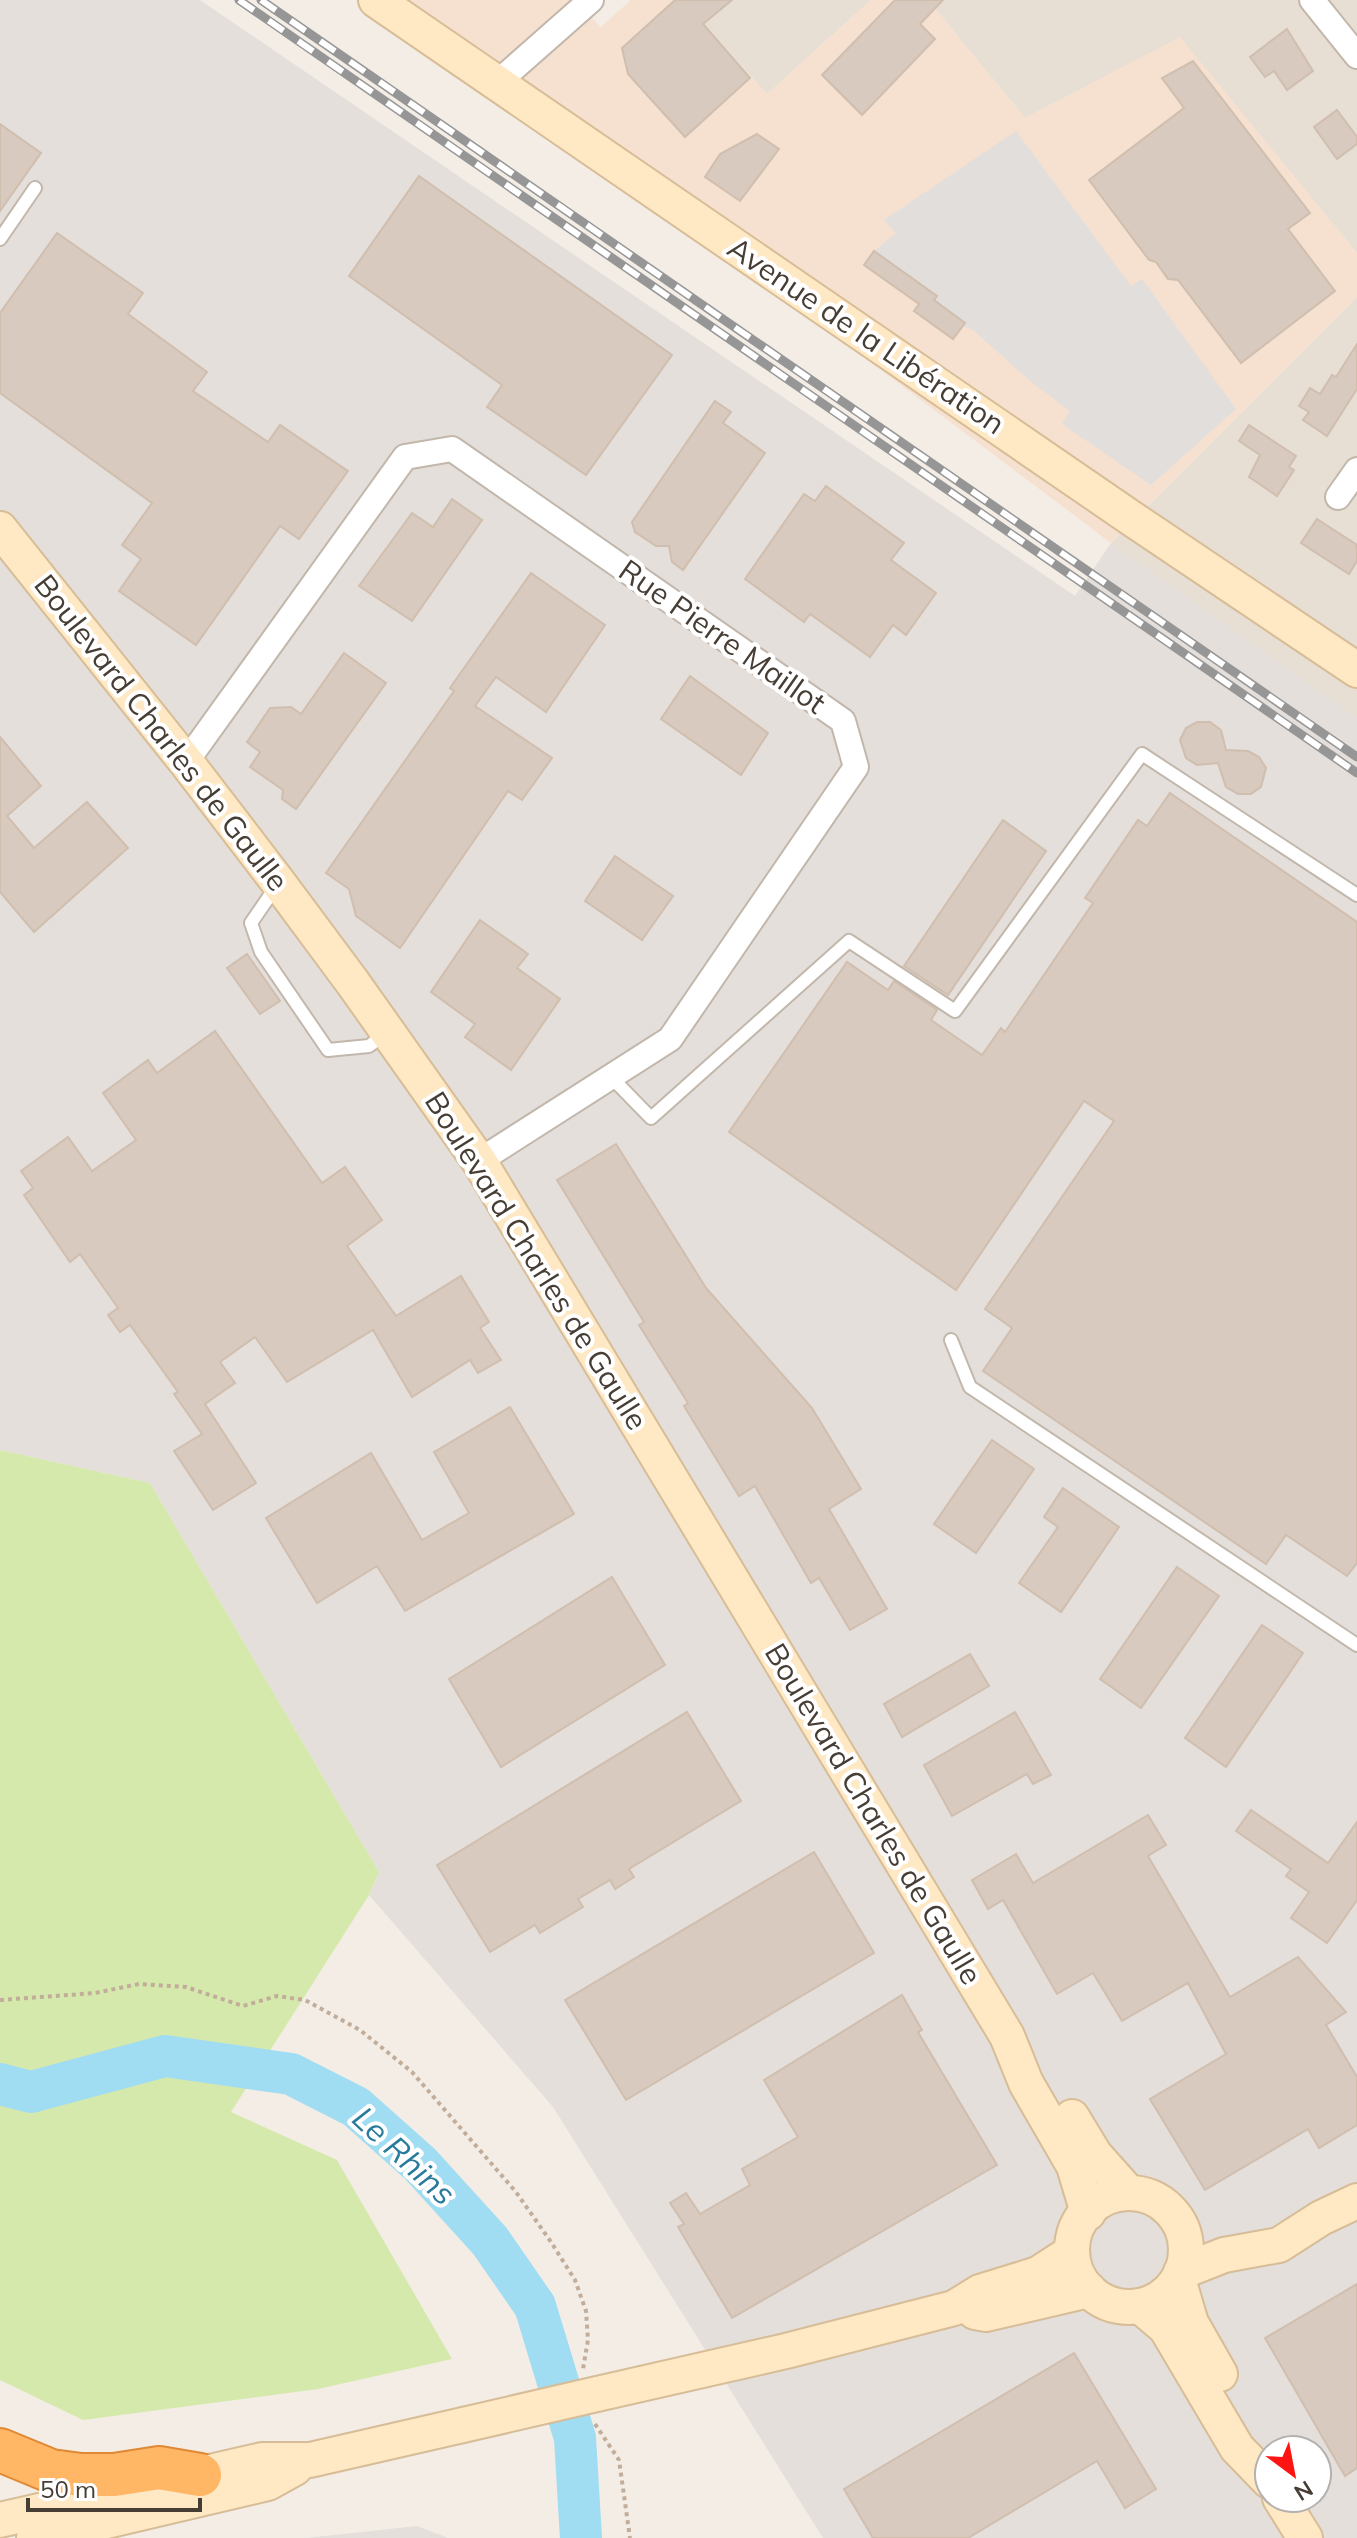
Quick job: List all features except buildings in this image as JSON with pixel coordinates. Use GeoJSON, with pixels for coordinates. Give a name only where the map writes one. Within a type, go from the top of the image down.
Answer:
{"type":"FeatureCollection","features":[{"type":"Feature","properties":{"kind":"highway"},"geometry":{"type":"LineString","coordinates":[[0,2450],[51,2471],[81,2475],[114,2475],[159,2468],[200,2475]]}},
{"type":"Feature","properties":{"kind":"street","name":"Avenue de la Libération"},"geometry":{"type":"LineString","coordinates":[[376,0],[1357,670]]}},
{"type":"Feature","properties":{"kind":"street"},"geometry":{"type":"LineString","coordinates":[[497,83],[591,0]]}},
{"type":"Feature","properties":{"kind":"street"},"geometry":{"type":"LineString","coordinates":[[1312,0],[1357,56]]}},
{"type":"Feature","properties":{"kind":"street","name":"Rue Pierre Maillot"},"geometry":{"type":"LineString","coordinates":[[186,762],[405,457],[452,449],[843,721],[856,767],[670,1039],[479,1161]]}},
{"type":"Feature","properties":{"kind":"street"},"geometry":{"type":"LineString","coordinates":[[1338,497],[1357,470]]}},
{"type":"Feature","properties":{"kind":"street","name":"Boulevard Charles de Gaulle"},"geometry":{"type":"LineString","coordinates":[[0,530],[278,882],[479,1161],[1007,2036],[1026,2083],[1074,2166],[1088,2213]]}},
{"type":"Feature","properties":{"kind":"street","name":"Boulevard Charles de Gaulle"},"geometry":{"type":"LineString","coordinates":[[1007,2036],[1045,2072],[1095,2155],[1129,2193]]}},
{"type":"Feature","properties":{"kind":"street"},"geometry":{"type":"LineString","coordinates":[[1256,2434],[1191,2323],[1180,2276],[1186,2246],[1174,2214],[1146,2195],[1129,2193],[1111,2196],[1095,2205],[1075,2234],[1072,2252],[1080,2279],[1089,2290],[1103,2301],[1119,2306],[1140,2306],[1153,2302],[1167,2292],[1180,2276],[1224,2255],[1279,2245],[1321,2218],[1357,2201]]}},
{"type":"Feature","properties":{"kind":"street"},"geometry":{"type":"LineString","coordinates":[[1179,2224],[1227,2233],[1321,2218]]}},
{"type":"Feature","properties":{"kind":"street"},"geometry":{"type":"LineString","coordinates":[[0,2520],[262,2460],[310,2460],[786,2351],[954,2308],[980,2292],[1038,2274],[1072,2252]]}},
{"type":"Feature","properties":{"kind":"street"},"geometry":{"type":"LineString","coordinates":[[954,2308],[986,2314],[1089,2290]]}},
{"type":"Feature","properties":{"kind":"street"},"geometry":{"type":"LineString","coordinates":[[1140,2306],[1166,2328],[1237,2448],[1253,2464]]}},
{"type":"Feature","properties":{"kind":"street"},"geometry":{"type":"LineString","coordinates":[[34,2538],[268,2483],[310,2460]]}},
{"type":"Feature","properties":{"kind":"street"},"geometry":{"type":"LineString","coordinates":[[1290,2514],[1305,2538]]}},
{"type":"Feature","properties":{"kind":"lane"},"geometry":{"type":"LineString","coordinates":[[0,239],[35,188]]}},
{"type":"Feature","properties":{"kind":"lane"},"geometry":{"type":"LineString","coordinates":[[611,1077],[651,1118],[849,941],[955,1011],[1142,754],[1357,895]]}},
{"type":"Feature","properties":{"kind":"lane"},"geometry":{"type":"LineString","coordinates":[[278,882],[251,923],[261,952],[328,1050],[369,1046],[388,1032]]}},
{"type":"Feature","properties":{"kind":"lane"},"geometry":{"type":"LineString","coordinates":[[951,1340],[970,1387],[1357,1645]]}},
{"type":"Feature","properties":{"kind":"path"},"geometry":{"type":"LineString","coordinates":[[0,2000],[95,1993],[139,1984],[186,1987],[243,2006],[277,1996],[305,2000],[360,2030],[412,2072],[516,2192],[575,2280],[586,2311],[590,2396],[619,2460],[630,2538]]}},
{"type":"Feature","properties":{"kind":"shaded area"},"geometry":{"type":"Polygon","coordinates":[[[0,0],[200,0],[1075,596],[1111,543],[1357,718],[1357,2538],[823,2538],[553,2107],[369,1895],[379,1872],[150,1483],[0,1450],[0,0]]]}},
{"type":"Feature","properties":{"kind":"shaded area"},"geometry":{"type":"Polygon","coordinates":[[[389,0],[573,0],[601,27],[631,0],[682,0],[767,94],[871,0],[928,0],[1025,118],[1180,37],[1357,253],[1357,297],[1111,543],[389,0]]]}},
{"type":"Feature","properties":{"kind":"shaded area"},"geometry":{"type":"Polygon","coordinates":[[[682,0],[871,0],[767,94],[682,0]]]}},
{"type":"Feature","properties":{"kind":"shaded area"},"geometry":{"type":"Polygon","coordinates":[[[928,0],[1357,0],[1357,253],[1180,38],[1025,118],[928,0]]]}},
{"type":"Feature","properties":{"kind":"shaded area"},"geometry":{"type":"Polygon","coordinates":[[[1016,131],[1131,286],[1142,279],[1236,409],[1151,485],[1062,424],[1070,411],[1029,380],[973,330],[962,326],[961,320],[934,300],[937,295],[874,251],[896,233],[884,220],[1016,131]]]}},
{"type":"Feature","properties":{"kind":"shaded area"},"geometry":{"type":"Polygon","coordinates":[[[1357,297],[1357,718],[1111,543],[1357,297]]]}},
{"type":"Feature","properties":{"kind":"shaded area"},"geometry":{"type":"Polygon","coordinates":[[[417,2526],[448,2538],[306,2538],[417,2526]]]}},
{"type":"Feature","properties":{"kind":"green space"},"geometry":{"type":"Polygon","coordinates":[[[0,1450],[150,1483],[379,1872],[369,1895],[231,2112],[337,2160],[452,2359],[318,2389],[83,2420],[0,2380],[0,1450]]]}},
{"type":"Feature","properties":{"kind":"waterway","name":"Le Rhins"},"geometry":{"type":"LineString","coordinates":[[0,2084],[31,2092],[165,2056],[291,2074],[356,2107],[420,2164],[490,2241],[535,2306],[575,2438],[581,2538]]}},
{"type":"Feature","properties":{"kind":"railway"},"geometry":{"type":"LineString","coordinates":[[239,0],[1357,773]]}},
{"type":"Feature","properties":{"kind":"railway"},"geometry":{"type":"LineString","coordinates":[[261,0],[1357,757]]}}]}
